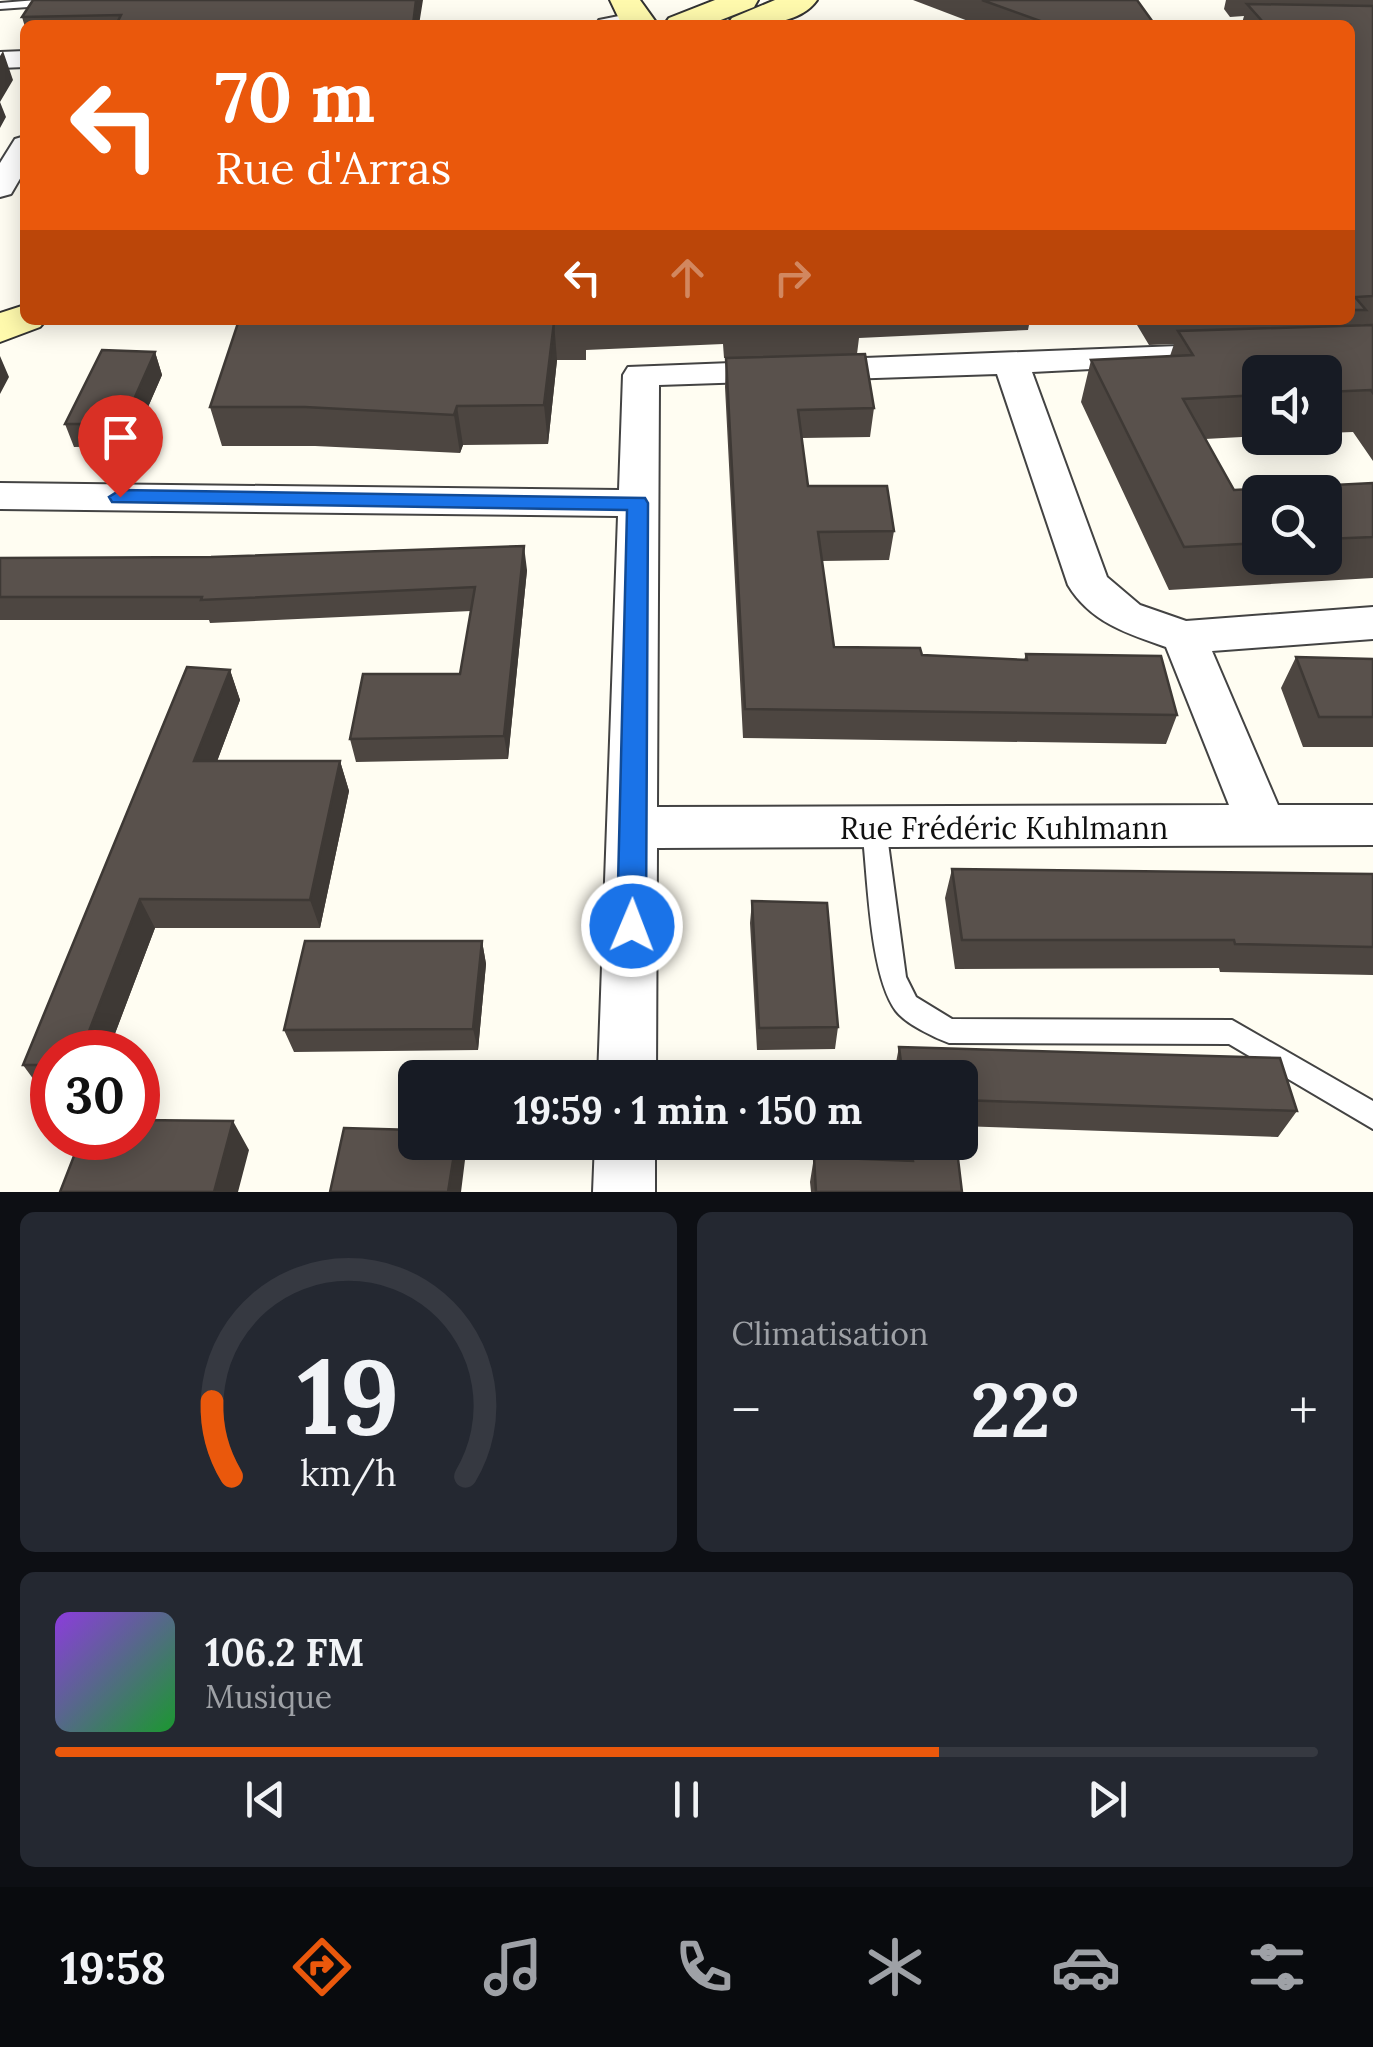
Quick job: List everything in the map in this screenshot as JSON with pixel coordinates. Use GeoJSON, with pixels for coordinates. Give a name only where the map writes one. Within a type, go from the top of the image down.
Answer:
{"type":"FeatureCollection","features":[{"type":"Feature","properties":{"kind":"main road"},"geometry":{"type":"LineString","coordinates":[[692,20],[742,0]]}},
{"type":"Feature","properties":{"kind":"main road"},"geometry":{"type":"LineString","coordinates":[[755,20],[802,0]]}},
{"type":"Feature","properties":{"kind":"street"},"geometry":{"type":"LineString","coordinates":[[0,188],[20,154]]}},
{"type":"Feature","properties":{"kind":"street"},"geometry":{"type":"LineString","coordinates":[[628,1060],[641,375],[1221,356]]}},
{"type":"Feature","properties":{"kind":"street"},"geometry":{"type":"LineString","coordinates":[[1010,362],[1090,585],[1125,616],[1184,637],[1373,623]]}},
{"type":"Feature","properties":{"kind":"street"},"geometry":{"type":"LineString","coordinates":[[0,496],[638,503]]}},
{"type":"Feature","properties":{"kind":"street"},"geometry":{"type":"LineString","coordinates":[[1184,637],[1263,827]]}},
{"type":"Feature","properties":{"kind":"street","name":"Rue Frédéric Kuhlmann"},"geometry":{"type":"LineString","coordinates":[[634,828],[1373,825]]}},
{"type":"Feature","properties":{"kind":"street"},"geometry":{"type":"LineString","coordinates":[[624,1192],[625,1160]]}},
{"type":"Feature","properties":{"kind":"lane"},"geometry":{"type":"LineString","coordinates":[[0,6],[84,0]]}},
{"type":"Feature","properties":{"kind":"lane"},"geometry":{"type":"LineString","coordinates":[[874,828],[893,978],[906,1004],[949,1030],[1232,1032],[1373,1116]]}},
{"type":"Feature","properties":{"kind":"building"},"geometry":{"type":"Polygon","coordinates":[[[33,0],[416,0],[414,20],[22,17],[33,0]]]}},
{"type":"Feature","properties":{"kind":"building"},"geometry":{"type":"Polygon","coordinates":[[[982,0],[1137,0],[1151,20],[1037,20],[982,0]]]}},
{"type":"Feature","properties":{"kind":"building"},"geometry":{"type":"Polygon","coordinates":[[[1247,4],[1373,6],[1373,296],[1355,297],[1355,20],[1261,20],[1247,4]]]}},
{"type":"Feature","properties":{"kind":"building"},"geometry":{"type":"Polygon","coordinates":[[[1355,297],[1366,310],[1355,310],[1355,297]]]}},
{"type":"Feature","properties":{"kind":"building"},"geometry":{"type":"Polygon","coordinates":[[[237,325],[554,325],[544,405],[457,406],[454,415],[305,407],[210,407],[237,325]]]}},
{"type":"Feature","properties":{"kind":"building"},"geometry":{"type":"Polygon","coordinates":[[[1373,325],[1373,393],[1342,391],[1342,355],[1242,355],[1242,396],[1183,399],[1234,490],[1242,490],[1242,544],[1184,547],[1091,360],[1193,355],[1178,331],[1373,325]]]}},
{"type":"Feature","properties":{"kind":"building"},"geometry":{"type":"Polygon","coordinates":[[[102,350],[155,352],[123,424],[65,424],[102,350]]]}},
{"type":"Feature","properties":{"kind":"building"},"geometry":{"type":"Polygon","coordinates":[[[865,354],[874,408],[798,410],[808,486],[887,486],[894,531],[818,532],[834,647],[920,648],[922,655],[1027,660],[1026,654],[1161,656],[1177,715],[745,709],[726,358],[865,354]]]}},
{"type":"Feature","properties":{"kind":"building"},"geometry":{"type":"Polygon","coordinates":[[[1373,483],[1373,537],[1342,538],[1342,485],[1373,483]]]}},
{"type":"Feature","properties":{"kind":"building"},"geometry":{"type":"Polygon","coordinates":[[[524,546],[504,736],[350,739],[363,674],[460,674],[475,587],[201,600],[202,597],[0,597],[0,558],[211,557],[524,546]]]}},
{"type":"Feature","properties":{"kind":"building"},"geometry":{"type":"Polygon","coordinates":[[[1296,657],[1373,659],[1373,717],[1319,717],[1296,657]]]}},
{"type":"Feature","properties":{"kind":"building"},"geometry":{"type":"Polygon","coordinates":[[[187,667],[230,670],[194,761],[340,761],[310,900],[140,899],[89,1030],[37,1030],[187,667]]]}},
{"type":"Feature","properties":{"kind":"building"},"geometry":{"type":"Polygon","coordinates":[[[952,869],[1373,874],[1373,947],[1235,944],[1234,940],[962,940],[952,869]]]}},
{"type":"Feature","properties":{"kind":"building"},"geometry":{"type":"Polygon","coordinates":[[[752,901],[827,903],[838,1027],[759,1028],[752,901]]]}},
{"type":"Feature","properties":{"kind":"building"},"geometry":{"type":"Polygon","coordinates":[[[305,941],[482,941],[473,1029],[284,1030],[305,941]]]}},
{"type":"Feature","properties":{"kind":"building"},"geometry":{"type":"Polygon","coordinates":[[[899,1047],[1280,1058],[1297,1111],[978,1101],[978,1060],[901,1060],[899,1047]]]}},
{"type":"Feature","properties":{"kind":"building"},"geometry":{"type":"Polygon","coordinates":[[[160,1120],[233,1121],[214,1192],[60,1192],[72,1160],[160,1160],[160,1120]]]}},
{"type":"Feature","properties":{"kind":"building"},"geometry":{"type":"Polygon","coordinates":[[[344,1128],[398,1130],[398,1160],[453,1160],[448,1192],[330,1192],[344,1128]]]}},
{"type":"Feature","properties":{"kind":"building"},"geometry":{"type":"Polygon","coordinates":[[[814,1160],[958,1160],[962,1192],[816,1192],[814,1160]]]}},
{"type":"Feature","properties":{"kind":"route"},"geometry":{"type":"LineString","coordinates":[[120,497],[638,503],[632,926]]}}]}
